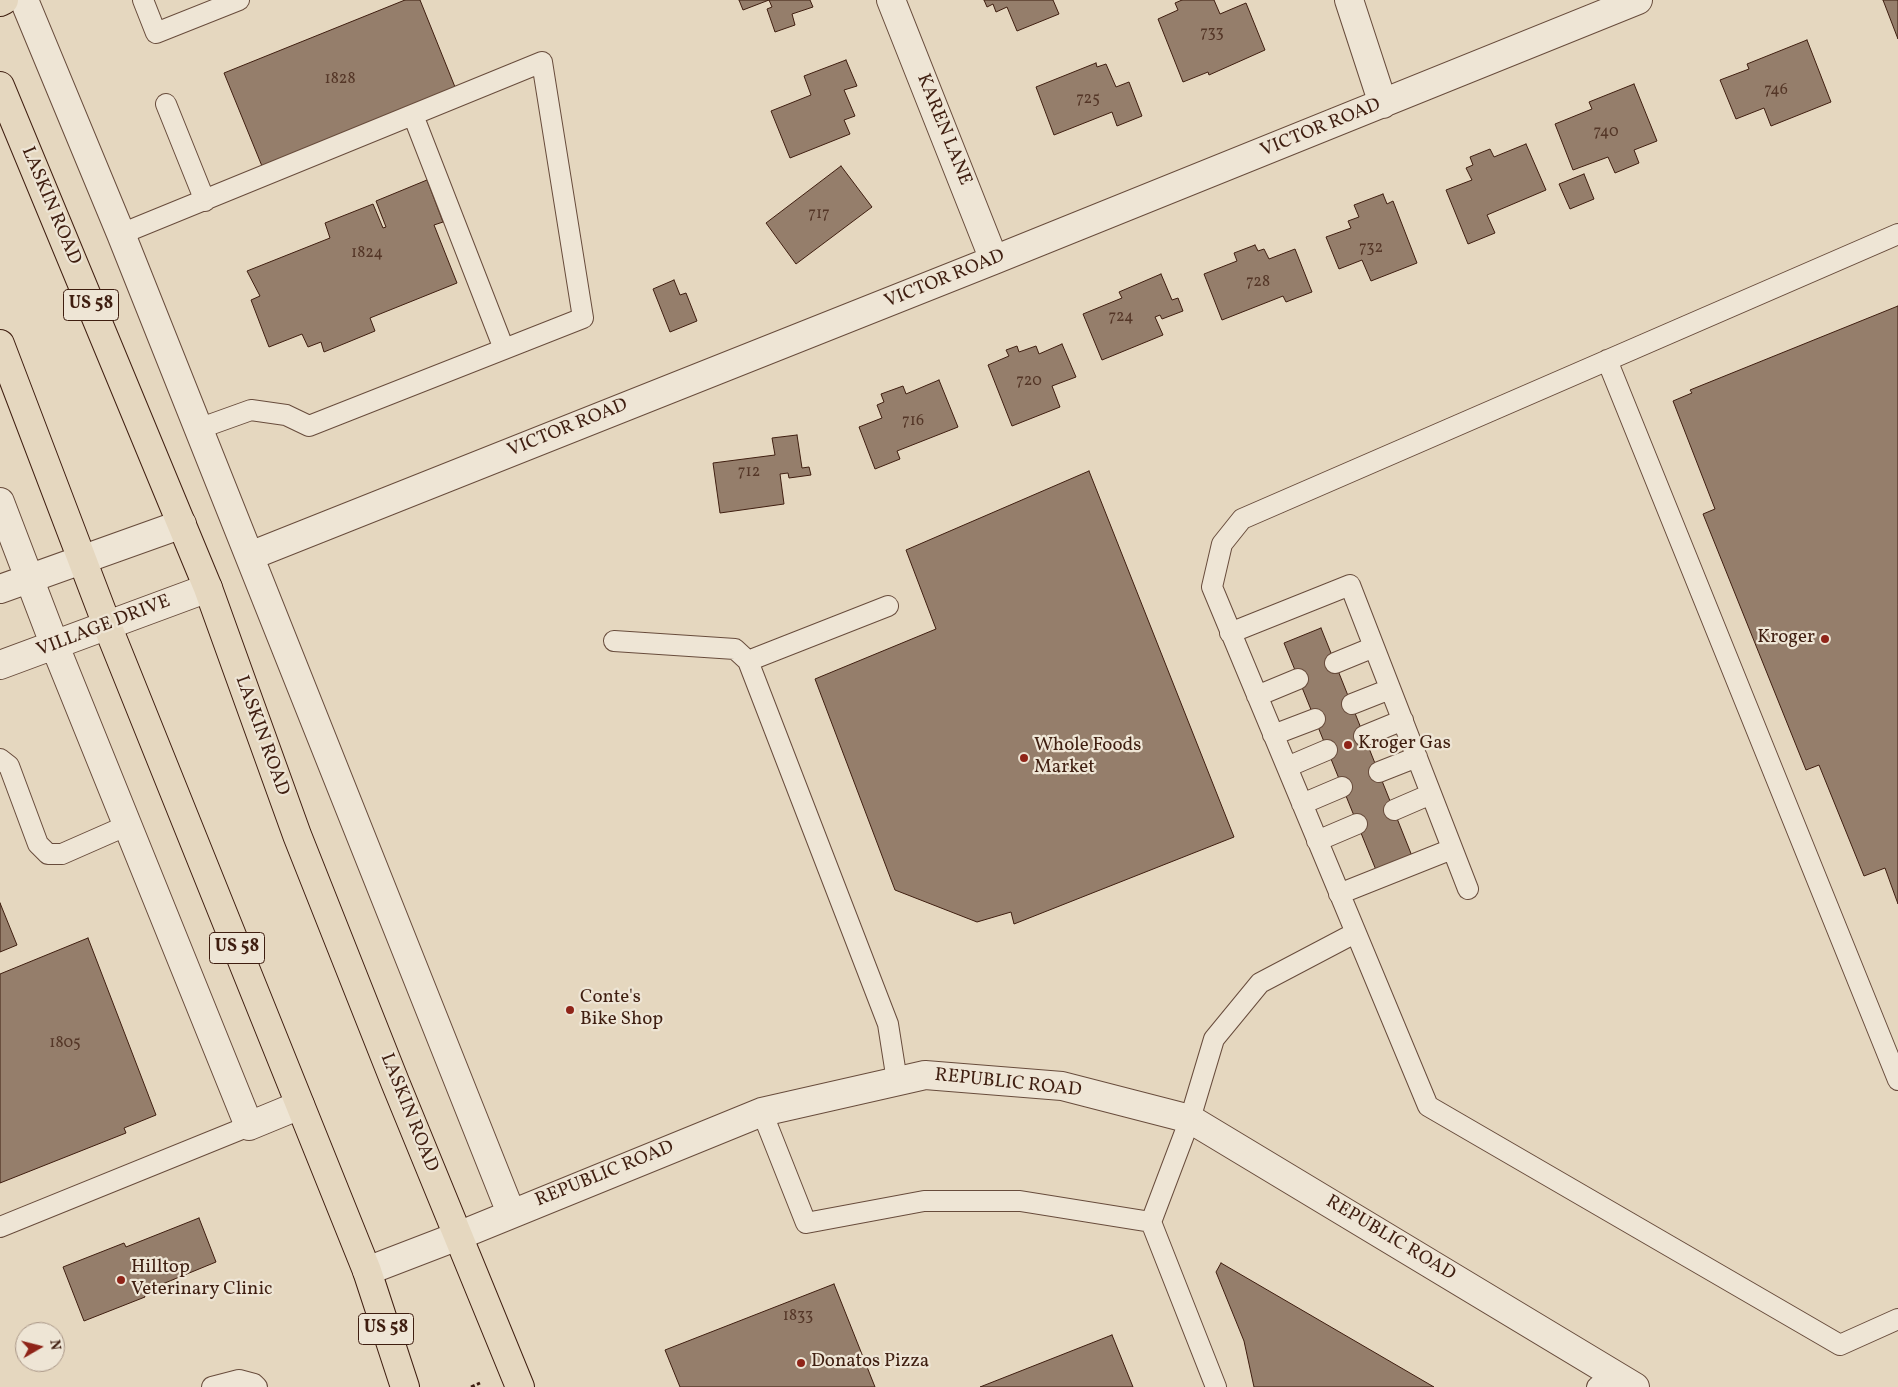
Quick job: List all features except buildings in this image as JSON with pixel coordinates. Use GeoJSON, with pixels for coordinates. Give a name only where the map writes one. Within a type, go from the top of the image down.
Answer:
{"type":"FeatureCollection","features":[{"type":"Feature","properties":{"kind":"main road"},"geometry":{"type":"LineString","coordinates":[[0,2],[4,0]]}},
{"type":"Feature","properties":{"kind":"main road","name":"LASKIN ROAD"},"geometry":{"type":"LineString","coordinates":[[0,86],[208,588],[297,835],[520,1387]]}},
{"type":"Feature","properties":{"kind":"main road","name":"US 58"},"geometry":{"type":"LineString","coordinates":[[0,344],[107,625],[367,1271],[405,1387]]}},
{"type":"Feature","properties":{"kind":"street"},"geometry":{"type":"LineString","coordinates":[[24,0],[121,234],[511,1214]]}},
{"type":"Feature","properties":{"kind":"street","name":"KAREN LANE"},"geometry":{"type":"LineString","coordinates":[[891,0],[994,260]]}},
{"type":"Feature","properties":{"kind":"street"},"geometry":{"type":"LineString","coordinates":[[1349,0],[1383,104]]}},
{"type":"Feature","properties":{"kind":"street","name":"VICTOR ROAD"},"geometry":{"type":"LineString","coordinates":[[250,556],[994,260],[1638,0]]}},
{"type":"Feature","properties":{"kind":"street"},"geometry":{"type":"LineString","coordinates":[[0,502],[249,1126],[300,1105]]}},
{"type":"Feature","properties":{"kind":"street"},"geometry":{"type":"LineString","coordinates":[[0,588],[182,524]]}},
{"type":"Feature","properties":{"kind":"street","name":"VILLAGE DRIVE"},"geometry":{"type":"LineString","coordinates":[[0,666],[208,588]]}},
{"type":"Feature","properties":{"kind":"street","name":"REPUBLIC ROAD"},"geometry":{"type":"LineString","coordinates":[[367,1271],[458,1236],[762,1112],[925,1075],[1062,1086],[1190,1119],[1615,1383]]}},
{"type":"Feature","properties":{"kind":"lane"},"geometry":{"type":"LineString","coordinates":[[143,0],[156,32],[238,0]]}},
{"type":"Feature","properties":{"kind":"lane"},"geometry":{"type":"LineString","coordinates":[[121,234],[542,62],[582,318],[310,426],[286,415],[251,410],[198,429]]}},
{"type":"Feature","properties":{"kind":"lane"},"geometry":{"type":"LineString","coordinates":[[166,104],[205,201]]}},
{"type":"Feature","properties":{"kind":"lane"},"geometry":{"type":"LineString","coordinates":[[413,116],[504,349]]}},
{"type":"Feature","properties":{"kind":"lane"},"geometry":{"type":"LineString","coordinates":[[1898,234],[1242,519],[1222,544],[1212,587],[1428,1106],[1840,1345],[1898,1319]]}},
{"type":"Feature","properties":{"kind":"lane"},"geometry":{"type":"LineString","coordinates":[[1607,360],[1898,1080]]}},
{"type":"Feature","properties":{"kind":"lane"},"geometry":{"type":"LineString","coordinates":[[1230,633],[1350,585],[1468,889]]}},
{"type":"Feature","properties":{"kind":"lane"},"geometry":{"type":"LineString","coordinates":[[748,662],[888,606]]}},
{"type":"Feature","properties":{"kind":"lane"},"geometry":{"type":"LineString","coordinates":[[614,641],[735,649],[748,662],[888,1024],[897,1081]]}},
{"type":"Feature","properties":{"kind":"lane"},"geometry":{"type":"LineString","coordinates":[[1335,663],[1374,647]]}},
{"type":"Feature","properties":{"kind":"lane"},"geometry":{"type":"LineString","coordinates":[[1257,696],[1298,679]]}},
{"type":"Feature","properties":{"kind":"lane"},"geometry":{"type":"LineString","coordinates":[[1352,704],[1390,689]]}},
{"type":"Feature","properties":{"kind":"lane"},"geometry":{"type":"LineString","coordinates":[[1273,735],[1315,719]]}},
{"type":"Feature","properties":{"kind":"lane"},"geometry":{"type":"LineString","coordinates":[[1364,736],[1403,720]]}},
{"type":"Feature","properties":{"kind":"lane"},"geometry":{"type":"LineString","coordinates":[[1287,767],[1327,750]]}},
{"type":"Feature","properties":{"kind":"lane"},"geometry":{"type":"LineString","coordinates":[[1379,772],[1417,757]]}},
{"type":"Feature","properties":{"kind":"lane"},"geometry":{"type":"LineString","coordinates":[[0,759],[10,766],[38,844],[48,854],[62,854],[128,825]]}},
{"type":"Feature","properties":{"kind":"lane"},"geometry":{"type":"LineString","coordinates":[[1302,804],[1342,787]]}},
{"type":"Feature","properties":{"kind":"lane"},"geometry":{"type":"LineString","coordinates":[[1394,810],[1431,794]]}},
{"type":"Feature","properties":{"kind":"lane"},"geometry":{"type":"LineString","coordinates":[[1317,841],[1357,824]]}},
{"type":"Feature","properties":{"kind":"lane"},"geometry":{"type":"LineString","coordinates":[[1339,894],[1452,849]]}},
{"type":"Feature","properties":{"kind":"lane"},"geometry":{"type":"LineString","coordinates":[[1216,1387],[1151,1222],[1190,1119],[1214,1039],[1260,983],[1355,933]]}},
{"type":"Feature","properties":{"kind":"lane"},"geometry":{"type":"LineString","coordinates":[[762,1112],[806,1223],[924,1201],[1020,1200],[1151,1222]]}},
{"type":"Feature","properties":{"kind":"lane"},"geometry":{"type":"LineString","coordinates":[[0,1227],[249,1126]]}},
{"type":"Feature","properties":{"kind":"lane"},"geometry":{"type":"LineString","coordinates":[[212,1387],[239,1380],[254,1384],[257,1387]]}},
{"type":"Feature","properties":{"kind":"path"},"geometry":{"type":"LineString","coordinates":[[471,1387],[480,1384]]}},
{"type":"Feature","properties":{"kind":"place","name":"Kroger"},"geometry":{"type":"Point","coordinates":[1825,639]}},
{"type":"Feature","properties":{"kind":"place","name":"Kroger Gas"},"geometry":{"type":"Point","coordinates":[1348,745]}},
{"type":"Feature","properties":{"kind":"place","name":"Whole Foods Market"},"geometry":{"type":"Point","coordinates":[1024,758]}},
{"type":"Feature","properties":{"kind":"place","name":"Conte's Bike Shop"},"geometry":{"type":"Point","coordinates":[570,1010]}},
{"type":"Feature","properties":{"kind":"place","name":"Hilltop Veterinary Clinic"},"geometry":{"type":"Point","coordinates":[121,1280]}},
{"type":"Feature","properties":{"kind":"place","name":"Donatos Pizza"},"geometry":{"type":"Point","coordinates":[801,1363]}}]}
